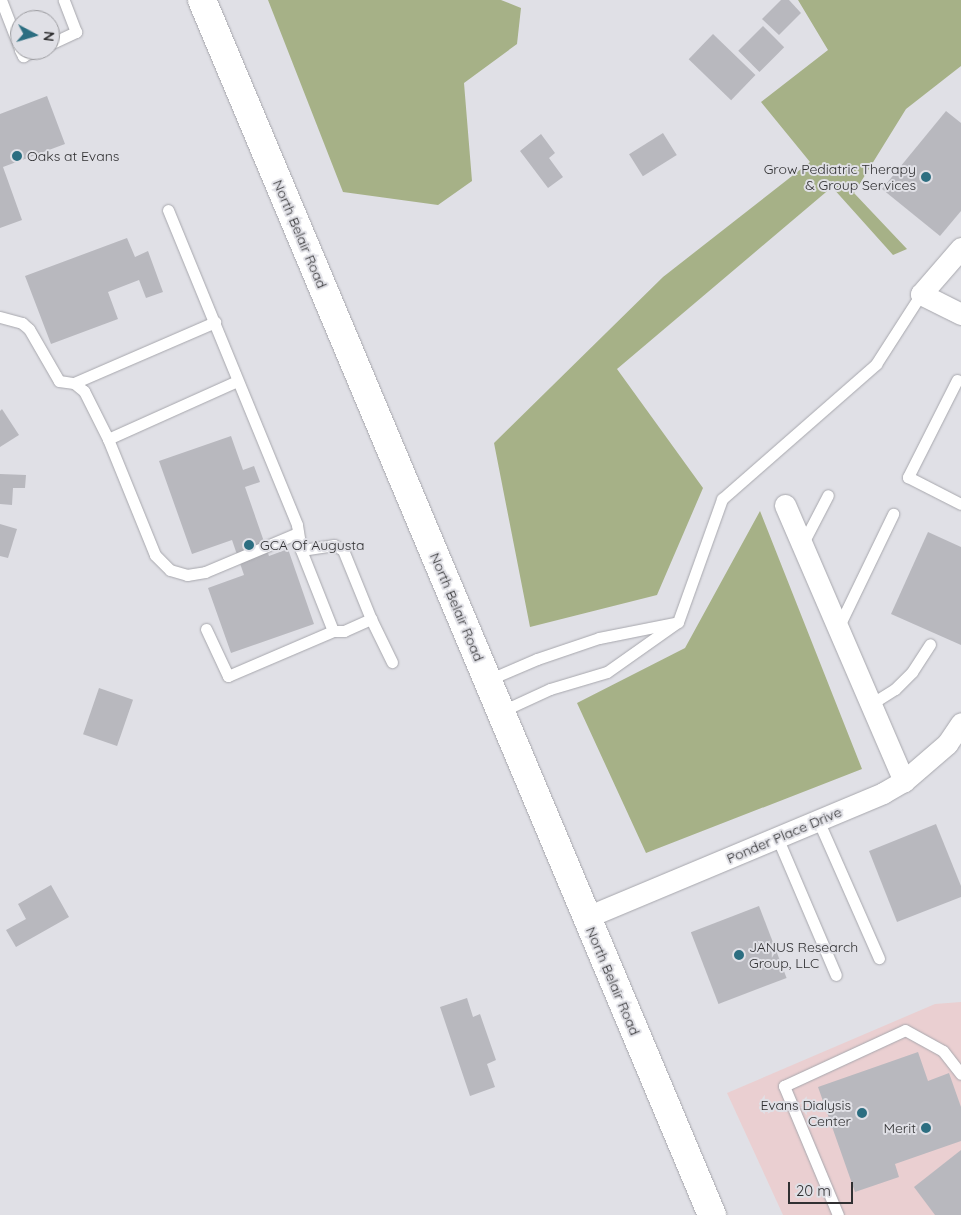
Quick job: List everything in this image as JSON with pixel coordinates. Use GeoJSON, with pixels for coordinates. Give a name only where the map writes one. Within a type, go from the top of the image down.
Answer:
{"type":"FeatureCollection","features":[{"type":"Feature","properties":{"kind":"main road","name":"North Belair Road"},"geometry":{"type":"LineString","coordinates":[[202,0],[712,1215]]}},
{"type":"Feature","properties":{"kind":"street"},"geometry":{"type":"LineString","coordinates":[[961,248],[921,294],[961,314]]}},
{"type":"Feature","properties":{"kind":"street"},"geometry":{"type":"LineString","coordinates":[[785,505],[904,781]]}},
{"type":"Feature","properties":{"kind":"street","name":"Ponder Place Drive"},"geometry":{"type":"LineString","coordinates":[[587,917],[818,820],[904,781],[958,734]]}},
{"type":"Feature","properties":{"kind":"lane"},"geometry":{"type":"LineString","coordinates":[[1,0],[10,23]]}},
{"type":"Feature","properties":{"kind":"lane"},"geometry":{"type":"LineString","coordinates":[[60,39],[76,32],[64,0]]}},
{"type":"Feature","properties":{"kind":"lane"},"geometry":{"type":"LineString","coordinates":[[168,210],[215,322],[298,533],[301,550],[333,631]]}},
{"type":"Feature","properties":{"kind":"lane"},"geometry":{"type":"LineString","coordinates":[[500,712],[550,689],[607,672],[678,622],[722,499],[876,364],[921,294]]}},
{"type":"Feature","properties":{"kind":"lane"},"geometry":{"type":"LineString","coordinates":[[0,317],[22,323],[30,329],[59,381],[74,383],[215,322]]}},
{"type":"Feature","properties":{"kind":"lane"},"geometry":{"type":"LineString","coordinates":[[957,380],[908,477],[961,504]]}},
{"type":"Feature","properties":{"kind":"lane"},"geometry":{"type":"LineString","coordinates":[[108,440],[237,381]]}},
{"type":"Feature","properties":{"kind":"lane"},"geometry":{"type":"LineString","coordinates":[[74,383],[84,391],[108,440],[155,555],[170,570],[187,575],[204,572],[298,533]]}},
{"type":"Feature","properties":{"kind":"lane"},"geometry":{"type":"LineString","coordinates":[[802,546],[828,495]]}},
{"type":"Feature","properties":{"kind":"lane"},"geometry":{"type":"LineString","coordinates":[[838,628],[894,514]]}},
{"type":"Feature","properties":{"kind":"lane"},"geometry":{"type":"LineString","coordinates":[[301,550],[334,546],[342,550],[392,662]]}},
{"type":"Feature","properties":{"kind":"lane"},"geometry":{"type":"LineString","coordinates":[[206,630],[228,676],[333,631],[344,631],[372,619]]}},
{"type":"Feature","properties":{"kind":"lane"},"geometry":{"type":"LineString","coordinates":[[488,680],[537,659],[599,638],[678,622]]}},
{"type":"Feature","properties":{"kind":"lane"},"geometry":{"type":"LineString","coordinates":[[871,704],[906,678],[930,644]]}},
{"type":"Feature","properties":{"kind":"lane"},"geometry":{"type":"LineString","coordinates":[[818,820],[879,958]]}},
{"type":"Feature","properties":{"kind":"lane"},"geometry":{"type":"LineString","coordinates":[[777,837],[836,976]]}},
{"type":"Feature","properties":{"kind":"lane"},"geometry":{"type":"LineString","coordinates":[[838,1215],[784,1086],[905,1030],[943,1051],[961,1074]]}},
{"type":"Feature","properties":{"kind":"shaded area"},"geometry":{"type":"Polygon","coordinates":[[[961,1002],[961,1215],[783,1215],[727,1093],[935,1004],[961,1002]]]}},
{"type":"Feature","properties":{"kind":"green space"},"geometry":{"type":"Polygon","coordinates":[[[268,0],[501,0],[521,8],[517,44],[464,83],[472,181],[438,205],[343,192],[268,0]]]}},
{"type":"Feature","properties":{"kind":"green space"},"geometry":{"type":"Polygon","coordinates":[[[798,0],[961,0],[961,66],[906,109],[854,193],[907,249],[893,255],[832,187],[617,369],[703,488],[657,595],[530,627],[494,443],[663,277],[810,162],[761,102],[828,50],[798,0]]]}},
{"type":"Feature","properties":{"kind":"green space"},"geometry":{"type":"Polygon","coordinates":[[[760,511],[862,769],[646,853],[577,703],[685,648],[760,511]]]}},
{"type":"Feature","properties":{"kind":"building"},"geometry":{"type":"Polygon","coordinates":[[[781,0],[789,0],[801,13],[779,35],[762,19],[781,0]]]}},
{"type":"Feature","properties":{"kind":"building"},"geometry":{"type":"Polygon","coordinates":[[[763,26],[784,47],[759,72],[738,51],[763,26]]]}},
{"type":"Feature","properties":{"kind":"building"},"geometry":{"type":"Polygon","coordinates":[[[713,34],[755,75],[731,100],[689,59],[713,34]]]}},
{"type":"Feature","properties":{"kind":"building","name":"Oaks at Evans"},"geometry":{"type":"Polygon","coordinates":[[[47,96],[65,144],[3,167],[22,220],[0,228],[0,114],[47,96]]]}},
{"type":"Feature","properties":{"kind":"building","name":"Grow Pediatric Therapy & Group Services"},"geometry":{"type":"Polygon","coordinates":[[[946,111],[961,123],[961,211],[940,236],[882,189],[946,111]]]}},
{"type":"Feature","properties":{"kind":"building"},"geometry":{"type":"Polygon","coordinates":[[[663,133],[677,155],[643,176],[629,154],[663,133]]]}},
{"type":"Feature","properties":{"kind":"building"},"geometry":{"type":"Polygon","coordinates":[[[541,134],[555,153],[549,158],[563,177],[548,188],[520,151],[541,134]]]}},
{"type":"Feature","properties":{"kind":"building"},"geometry":{"type":"Polygon","coordinates":[[[127,238],[135,257],[148,251],[163,292],[146,298],[139,280],[108,292],[118,319],[51,344],[25,276],[127,238]]]}},
{"type":"Feature","properties":{"kind":"building"},"geometry":{"type":"Polygon","coordinates":[[[2,409],[19,435],[0,447],[0,411],[2,409]]]}},
{"type":"Feature","properties":{"kind":"building","name":"GCA Of Augusta"},"geometry":{"type":"Polygon","coordinates":[[[231,436],[243,470],[254,466],[260,482],[245,487],[269,556],[288,549],[314,624],[231,653],[208,588],[244,575],[232,540],[192,554],[159,461],[231,436]]]}},
{"type":"Feature","properties":{"kind":"building"},"geometry":{"type":"Polygon","coordinates":[[[0,474],[26,475],[25,488],[13,488],[12,505],[0,504],[0,474]]]}},
{"type":"Feature","properties":{"kind":"building"},"geometry":{"type":"Polygon","coordinates":[[[0,524],[17,529],[8,558],[0,556],[0,524]]]}},
{"type":"Feature","properties":{"kind":"building"},"geometry":{"type":"Polygon","coordinates":[[[928,532],[961,547],[961,645],[891,614],[928,532]]]}},
{"type":"Feature","properties":{"kind":"building"},"geometry":{"type":"Polygon","coordinates":[[[99,688],[133,700],[117,746],[83,734],[99,688]]]}},
{"type":"Feature","properties":{"kind":"building"},"geometry":{"type":"Polygon","coordinates":[[[936,824],[961,886],[961,897],[897,922],[869,851],[936,824]]]}},
{"type":"Feature","properties":{"kind":"building"},"geometry":{"type":"Polygon","coordinates":[[[51,885],[69,917],[16,947],[6,930],[26,919],[18,904],[51,885]]]}},
{"type":"Feature","properties":{"kind":"building","name":"JANUS Research Group, LLC"},"geometry":{"type":"Polygon","coordinates":[[[759,906],[787,978],[718,1004],[691,932],[759,906]]]}},
{"type":"Feature","properties":{"kind":"building"},"geometry":{"type":"Polygon","coordinates":[[[467,998],[473,1017],[480,1014],[496,1060],[487,1064],[495,1087],[470,1096],[440,1007],[467,998]]]}},
{"type":"Feature","properties":{"kind":"building"},"geometry":{"type":"Polygon","coordinates":[[[918,1052],[928,1081],[949,1073],[961,1107],[961,1141],[895,1164],[899,1177],[855,1192],[818,1087],[918,1052]]]}},
{"type":"Feature","properties":{"kind":"building"},"geometry":{"type":"Polygon","coordinates":[[[961,1150],[961,1215],[935,1215],[914,1187],[961,1150]]]}},
{"type":"Feature","properties":{"kind":"place","name":"Oaks at Evans"},"geometry":{"type":"Point","coordinates":[17,156]}},
{"type":"Feature","properties":{"kind":"place","name":"Grow Pediatric Therapy & Group Services"},"geometry":{"type":"Point","coordinates":[926,177]}},
{"type":"Feature","properties":{"kind":"place","name":"GCA Of Augusta"},"geometry":{"type":"Point","coordinates":[249,545]}},
{"type":"Feature","properties":{"kind":"place","name":"JANUS Research Group, LLC"},"geometry":{"type":"Point","coordinates":[739,955]}},
{"type":"Feature","properties":{"kind":"place","name":"Evans Dialysis Center"},"geometry":{"type":"Point","coordinates":[862,1113]}},
{"type":"Feature","properties":{"kind":"place","name":"Merit"},"geometry":{"type":"Point","coordinates":[926,1128]}}]}
